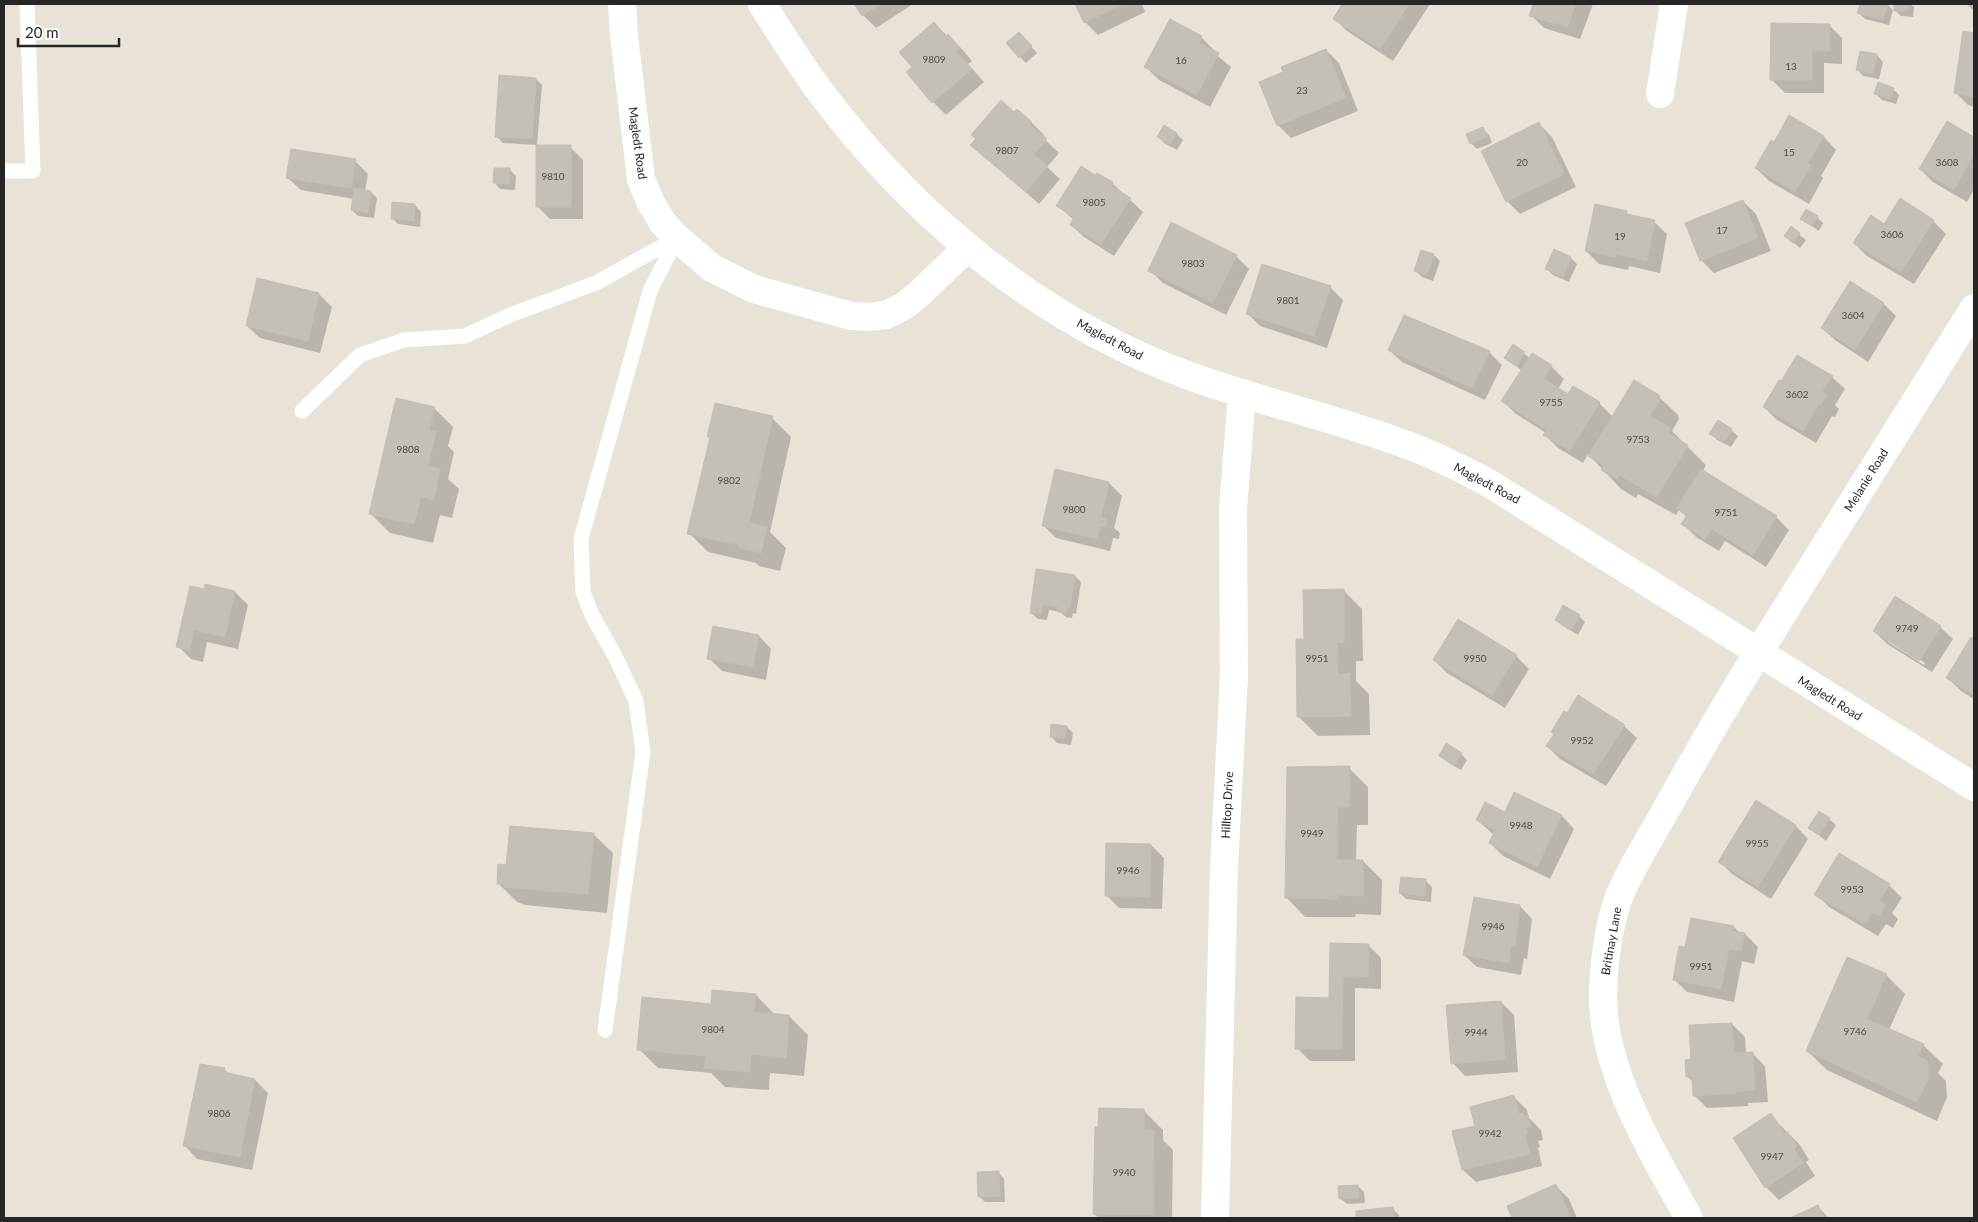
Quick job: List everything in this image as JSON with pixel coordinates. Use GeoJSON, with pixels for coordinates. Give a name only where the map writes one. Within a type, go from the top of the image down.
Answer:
{"type":"FeatureCollection","features":[{"type":"Feature","properties":{"kind":"street","name":"Magledt Road"},"geometry":{"type":"LineString","coordinates":[[622,4],[624,36],[642,178],[651,203],[663,223],[677,238],[712,268],[754,289],[851,316],[868,317],[886,315],[904,306],[967,248]]}},
{"type":"Feature","properties":{"kind":"street","name":"Magledt Road"},"geometry":{"type":"LineString","coordinates":[[762,4],[800,64],[857,138],[928,213],[967,248],[1055,310],[1147,359],[1188,376],[1410,446],[1488,482],[1974,787]]}},
{"type":"Feature","properties":{"kind":"street"},"geometry":{"type":"LineString","coordinates":[[1660,94],[1674,4]]}},
{"type":"Feature","properties":{"kind":"street","name":"Melanie Road"},"geometry":{"type":"LineString","coordinates":[[1758,653],[1974,308]]}},
{"type":"Feature","properties":{"kind":"street","name":"Hilltop Drive"},"geometry":{"type":"LineString","coordinates":[[1215,1218],[1224,867],[1234,675],[1233,509],[1242,393]]}},
{"type":"Feature","properties":{"kind":"street","name":"Britinay Lane"},"geometry":{"type":"LineString","coordinates":[[1689,1218],[1652,1153],[1610,1053],[1604,1025],[1603,997],[1605,973],[1610,936],[1619,898],[1636,863],[1719,714],[1758,653]]}},
{"type":"Feature","properties":{"kind":"lane"},"geometry":{"type":"LineString","coordinates":[[4,171],[33,171],[27,4]]}},
{"type":"Feature","properties":{"kind":"lane"},"geometry":{"type":"LineString","coordinates":[[302,411],[360,355],[404,340],[465,336],[510,315],[596,283],[677,238]]}},
{"type":"Feature","properties":{"kind":"lane"},"geometry":{"type":"LineString","coordinates":[[605,1030],[643,752],[636,701],[616,658],[592,615],[583,592],[581,538],[650,291],[677,238]]}},
{"type":"Feature","properties":{"kind":"building"},"geometry":{"type":"Polygon","coordinates":[[[854,4],[880,4],[862,16],[854,4]]]}},
{"type":"Feature","properties":{"kind":"building"},"geometry":{"type":"Polygon","coordinates":[[[1075,4],[1123,4],[1084,23],[1075,4]]]}},
{"type":"Feature","properties":{"kind":"building"},"geometry":{"type":"Polygon","coordinates":[[[1342,4],[1409,4],[1380,49],[1333,19],[1342,4]]]}},
{"type":"Feature","properties":{"kind":"building"},"geometry":{"type":"Polygon","coordinates":[[[1533,4],[1576,4],[1567,27],[1529,16],[1533,4]]]}},
{"type":"Feature","properties":{"kind":"building"},"geometry":{"type":"Polygon","coordinates":[[[1860,4],[1888,4],[1883,20],[1857,13],[1860,4]]]}},
{"type":"Feature","properties":{"kind":"building"},"geometry":{"type":"Polygon","coordinates":[[[1894,4],[1908,4],[1908,11],[1894,11],[1894,4]]]}},
{"type":"Feature","properties":{"kind":"building"},"geometry":{"type":"Polygon","coordinates":[[[1170,19],[1202,36],[1199,43],[1219,53],[1197,95],[1144,67],[1170,19]]]}},
{"type":"Feature","properties":{"kind":"building"},"geometry":{"type":"Polygon","coordinates":[[[934,22],[960,48],[956,51],[972,69],[932,103],[906,72],[912,67],[899,52],[934,22]]]}},
{"type":"Feature","properties":{"kind":"building"},"geometry":{"type":"Polygon","coordinates":[[[1771,23],[1830,24],[1830,51],[1812,51],[1812,80],[1770,80],[1771,23]]]}},
{"type":"Feature","properties":{"kind":"building"},"geometry":{"type":"Polygon","coordinates":[[[1963,31],[1974,33],[1974,97],[1954,93],[1963,31]]]}},
{"type":"Feature","properties":{"kind":"building"},"geometry":{"type":"Polygon","coordinates":[[[1019,32],[1032,46],[1019,58],[1006,43],[1019,32]]]}},
{"type":"Feature","properties":{"kind":"building"},"geometry":{"type":"Polygon","coordinates":[[[1326,49],[1346,98],[1277,126],[1259,82],[1283,72],[1281,67],[1326,49]]]}},
{"type":"Feature","properties":{"kind":"building"},"geometry":{"type":"Polygon","coordinates":[[[1860,51],[1877,54],[1873,74],[1856,70],[1860,51]]]}},
{"type":"Feature","properties":{"kind":"building"},"geometry":{"type":"Polygon","coordinates":[[[499,75],[536,78],[532,139],[495,137],[499,75]]]}},
{"type":"Feature","properties":{"kind":"building"},"geometry":{"type":"Polygon","coordinates":[[[1878,82],[1894,88],[1890,99],[1874,94],[1878,82]]]}},
{"type":"Feature","properties":{"kind":"building"},"geometry":{"type":"Polygon","coordinates":[[[1001,100],[1014,112],[1017,109],[1032,122],[1029,124],[1047,139],[1034,154],[1048,166],[1026,192],[970,145],[976,139],[971,135],[1001,100]]]}},
{"type":"Feature","properties":{"kind":"building"},"geometry":{"type":"Polygon","coordinates":[[[1789,115],[1824,136],[1808,163],[1811,165],[1795,192],[1755,168],[1771,140],[1774,142],[1789,115]]]}},
{"type":"Feature","properties":{"kind":"building"},"geometry":{"type":"Polygon","coordinates":[[[1947,121],[1974,137],[1974,154],[1954,190],[1919,169],[1947,121]]]}},
{"type":"Feature","properties":{"kind":"building"},"geometry":{"type":"Polygon","coordinates":[[[1539,122],[1564,174],[1506,202],[1481,151],[1539,122]]]}},
{"type":"Feature","properties":{"kind":"building"},"geometry":{"type":"Polygon","coordinates":[[[1164,125],[1177,133],[1170,144],[1157,137],[1164,125]]]}},
{"type":"Feature","properties":{"kind":"building"},"geometry":{"type":"Polygon","coordinates":[[[1483,127],[1487,137],[1470,144],[1466,134],[1483,127]]]}},
{"type":"Feature","properties":{"kind":"building"},"geometry":{"type":"Polygon","coordinates":[[[536,145],[571,145],[571,207],[536,207],[536,145]]]}},
{"type":"Feature","properties":{"kind":"building"},"geometry":{"type":"Polygon","coordinates":[[[291,149],[356,159],[351,188],[286,178],[291,149]]]}},
{"type":"Feature","properties":{"kind":"building"},"geometry":{"type":"Polygon","coordinates":[[[1081,166],[1095,175],[1097,173],[1113,182],[1111,186],[1131,198],[1101,244],[1070,225],[1074,217],[1056,206],[1081,166]]]}},
{"type":"Feature","properties":{"kind":"building"},"geometry":{"type":"Polygon","coordinates":[[[494,168],[510,168],[510,184],[493,183],[494,168]]]}},
{"type":"Feature","properties":{"kind":"building"},"geometry":{"type":"Polygon","coordinates":[[[354,188],[371,191],[368,213],[351,210],[354,188]]]}},
{"type":"Feature","properties":{"kind":"building"},"geometry":{"type":"Polygon","coordinates":[[[1900,198],[1934,220],[1901,272],[1853,243],[1871,215],[1884,224],[1900,198]]]}},
{"type":"Feature","properties":{"kind":"building"},"geometry":{"type":"Polygon","coordinates":[[[1743,200],[1758,238],[1700,261],[1685,223],[1743,200]]]}},
{"type":"Feature","properties":{"kind":"building"},"geometry":{"type":"Polygon","coordinates":[[[392,202],[415,204],[414,221],[391,219],[392,202]]]}},
{"type":"Feature","properties":{"kind":"building"},"geometry":{"type":"Polygon","coordinates":[[[1595,204],[1627,211],[1626,214],[1655,220],[1647,261],[1616,254],[1615,257],[1585,251],[1595,204]]]}},
{"type":"Feature","properties":{"kind":"building"},"geometry":{"type":"Polygon","coordinates":[[[1806,209],[1818,216],[1812,226],[1800,219],[1806,209]]]}},
{"type":"Feature","properties":{"kind":"building"},"geometry":{"type":"Polygon","coordinates":[[[1171,222],[1237,255],[1213,303],[1148,271],[1171,222]]]}},
{"type":"Feature","properties":{"kind":"building"},"geometry":{"type":"Polygon","coordinates":[[[1791,226],[1800,233],[1793,243],[1784,236],[1791,226]]]}},
{"type":"Feature","properties":{"kind":"building"},"geometry":{"type":"Polygon","coordinates":[[[1554,249],[1571,257],[1563,277],[1545,269],[1554,249]]]}},
{"type":"Feature","properties":{"kind":"building"},"geometry":{"type":"Polygon","coordinates":[[[1421,250],[1434,254],[1427,275],[1414,271],[1421,250]]]}},
{"type":"Feature","properties":{"kind":"building"},"geometry":{"type":"Polygon","coordinates":[[[1262,264],[1331,286],[1314,336],[1246,314],[1262,264]]]}},
{"type":"Feature","properties":{"kind":"building"},"geometry":{"type":"Polygon","coordinates":[[[257,278],[319,293],[308,341],[246,326],[257,278]]]}},
{"type":"Feature","properties":{"kind":"building"},"geometry":{"type":"Polygon","coordinates":[[[1850,281],[1884,303],[1855,350],[1821,328],[1850,281]]]}},
{"type":"Feature","properties":{"kind":"building"},"geometry":{"type":"Polygon","coordinates":[[[1404,315],[1490,351],[1472,388],[1388,350],[1404,315]]]}},
{"type":"Feature","properties":{"kind":"building"},"geometry":{"type":"Polygon","coordinates":[[[1513,344],[1525,352],[1516,366],[1504,358],[1513,344]]]}},
{"type":"Feature","properties":{"kind":"building"},"geometry":{"type":"Polygon","coordinates":[[[1532,353],[1552,365],[1544,379],[1568,394],[1573,386],[1600,402],[1570,451],[1543,435],[1547,430],[1501,401],[1532,353]]]}},
{"type":"Feature","properties":{"kind":"building"},"geometry":{"type":"Polygon","coordinates":[[[1797,355],[1833,376],[1822,392],[1827,395],[1821,405],[1819,404],[1803,431],[1763,407],[1797,355]]]}},
{"type":"Feature","properties":{"kind":"building"},"geometry":{"type":"Polygon","coordinates":[[[1634,380],[1659,395],[1660,399],[1650,416],[1671,428],[1668,433],[1688,445],[1657,497],[1619,475],[1617,479],[1601,470],[1603,465],[1588,456],[1634,380]]]}},
{"type":"Feature","properties":{"kind":"building"},"geometry":{"type":"Polygon","coordinates":[[[396,398],[435,407],[429,430],[436,432],[428,466],[440,469],[434,500],[421,497],[414,524],[369,514],[396,398]]]}},
{"type":"Feature","properties":{"kind":"building"},"geometry":{"type":"Polygon","coordinates":[[[715,403],[773,416],[749,523],[767,527],[761,553],[738,547],[739,545],[687,534],[710,437],[707,437],[715,403]]]}},
{"type":"Feature","properties":{"kind":"building"},"geometry":{"type":"Polygon","coordinates":[[[1718,420],[1732,429],[1724,442],[1709,434],[1718,420]]]}},
{"type":"Feature","properties":{"kind":"building"},"geometry":{"type":"Polygon","coordinates":[[[1055,469],[1109,482],[1101,517],[1107,519],[1106,527],[1100,526],[1097,539],[1042,526],[1055,469]]]}},
{"type":"Feature","properties":{"kind":"building"},"geometry":{"type":"Polygon","coordinates":[[[1701,469],[1777,516],[1753,555],[1712,529],[1705,539],[1681,524],[1687,515],[1676,509],[1701,469]]]}},
{"type":"Feature","properties":{"kind":"building"},"geometry":{"type":"Polygon","coordinates":[[[1036,569],[1075,575],[1070,608],[1067,608],[1066,613],[1058,612],[1058,607],[1043,604],[1041,614],[1030,613],[1036,569]]]}},
{"type":"Feature","properties":{"kind":"building"},"geometry":{"type":"Polygon","coordinates":[[[205,584],[235,591],[225,637],[194,630],[190,650],[176,647],[190,586],[204,589],[205,584]]]}},
{"type":"Feature","properties":{"kind":"building"},"geometry":{"type":"Polygon","coordinates":[[[1344,589],[1344,642],[1337,643],[1338,674],[1350,673],[1351,716],[1297,717],[1296,639],[1304,639],[1303,590],[1344,589]]]}},
{"type":"Feature","properties":{"kind":"building"},"geometry":{"type":"Polygon","coordinates":[[[1895,596],[1941,626],[1919,661],[1873,631],[1895,596]]]}},
{"type":"Feature","properties":{"kind":"building"},"geometry":{"type":"Polygon","coordinates":[[[1563,605],[1580,615],[1571,630],[1555,620],[1563,605]]]}},
{"type":"Feature","properties":{"kind":"building"},"geometry":{"type":"Polygon","coordinates":[[[1458,619],[1517,655],[1492,696],[1433,660],[1458,619]]]}},
{"type":"Feature","properties":{"kind":"building"},"geometry":{"type":"Polygon","coordinates":[[[713,626],[759,635],[753,667],[707,659],[713,626]]]}},
{"type":"Feature","properties":{"kind":"building"},"geometry":{"type":"Polygon","coordinates":[[[1971,637],[1974,639],[1974,695],[1946,678],[1971,637]]]}},
{"type":"Feature","properties":{"kind":"building"},"geometry":{"type":"Polygon","coordinates":[[[1578,695],[1625,725],[1593,774],[1546,746],[1554,734],[1551,732],[1564,711],[1567,713],[1578,695]]]}},
{"type":"Feature","properties":{"kind":"building"},"geometry":{"type":"Polygon","coordinates":[[[1051,724],[1067,726],[1065,739],[1050,737],[1051,724]]]}},
{"type":"Feature","properties":{"kind":"building"},"geometry":{"type":"Polygon","coordinates":[[[1446,743],[1462,753],[1455,765],[1439,756],[1446,743]]]}},
{"type":"Feature","properties":{"kind":"building"},"geometry":{"type":"Polygon","coordinates":[[[1350,766],[1349,807],[1338,807],[1337,860],[1363,860],[1363,896],[1337,895],[1336,899],[1285,898],[1287,767],[1350,766]]]}},
{"type":"Feature","properties":{"kind":"building"},"geometry":{"type":"Polygon","coordinates":[[[1514,792],[1562,815],[1537,867],[1489,843],[1495,830],[1476,820],[1485,802],[1505,812],[1514,792]]]}},
{"type":"Feature","properties":{"kind":"building"},"geometry":{"type":"Polygon","coordinates":[[[1756,800],[1796,825],[1758,887],[1718,862],[1756,800]]]}},
{"type":"Feature","properties":{"kind":"building"},"geometry":{"type":"Polygon","coordinates":[[[1819,811],[1830,818],[1819,835],[1808,828],[1819,811]]]}},
{"type":"Feature","properties":{"kind":"building"},"geometry":{"type":"Polygon","coordinates":[[[510,826],[594,833],[588,894],[504,887],[504,884],[497,884],[498,864],[506,865],[510,826]]]}},
{"type":"Feature","properties":{"kind":"building"},"geometry":{"type":"Polygon","coordinates":[[[1106,843],[1151,844],[1150,897],[1105,896],[1106,843]]]}},
{"type":"Feature","properties":{"kind":"building"},"geometry":{"type":"Polygon","coordinates":[[[1839,853],[1890,884],[1879,901],[1886,905],[1880,916],[1873,912],[1865,924],[1814,895],[1839,853]]]}},
{"type":"Feature","properties":{"kind":"building"},"geometry":{"type":"Polygon","coordinates":[[[1401,877],[1426,879],[1425,896],[1399,893],[1401,877]]]}},
{"type":"Feature","properties":{"kind":"building"},"geometry":{"type":"Polygon","coordinates":[[[1474,897],[1520,905],[1515,947],[1511,946],[1509,963],[1463,955],[1474,897]]]}},
{"type":"Feature","properties":{"kind":"building"},"geometry":{"type":"Polygon","coordinates":[[[1691,918],[1734,926],[1733,931],[1745,933],[1741,951],[1729,949],[1721,989],[1673,980],[1679,946],[1685,947],[1691,918]]]}},
{"type":"Feature","properties":{"kind":"building"},"geometry":{"type":"Polygon","coordinates":[[[1330,943],[1369,944],[1368,977],[1343,976],[1342,1049],[1295,1049],[1296,997],[1329,998],[1330,943]]]}},
{"type":"Feature","properties":{"kind":"building"},"geometry":{"type":"Polygon","coordinates":[[[1847,957],[1887,974],[1867,1019],[1924,1044],[1918,1056],[1927,1060],[1929,1077],[1917,1102],[1806,1051],[1847,957]]]}},
{"type":"Feature","properties":{"kind":"building"},"geometry":{"type":"Polygon","coordinates":[[[712,990],[756,994],[754,1012],[789,1015],[786,1058],[751,1054],[750,1072],[704,1068],[706,1056],[637,1050],[642,997],[711,1004],[712,990]]]}},
{"type":"Feature","properties":{"kind":"building"},"geometry":{"type":"Polygon","coordinates":[[[1501,1001],[1505,1059],[1451,1064],[1446,1005],[1501,1001]]]}},
{"type":"Feature","properties":{"kind":"building"},"geometry":{"type":"Polygon","coordinates":[[[1732,1023],[1734,1053],[1753,1052],[1755,1090],[1693,1096],[1692,1077],[1686,1077],[1685,1060],[1691,1059],[1689,1025],[1732,1023]]]}},
{"type":"Feature","properties":{"kind":"building"},"geometry":{"type":"Polygon","coordinates":[[[200,1064],[225,1068],[224,1072],[255,1079],[240,1157],[183,1146],[200,1064]]]}},
{"type":"Feature","properties":{"kind":"building"},"geometry":{"type":"Polygon","coordinates":[[[1514,1095],[1519,1114],[1528,1115],[1531,1127],[1526,1128],[1528,1134],[1525,1135],[1530,1154],[1462,1170],[1452,1131],[1475,1126],[1470,1107],[1514,1095]]]}},
{"type":"Feature","properties":{"kind":"building"},"geometry":{"type":"Polygon","coordinates":[[[1099,1108],[1144,1109],[1144,1130],[1154,1130],[1153,1215],[1093,1214],[1095,1127],[1098,1127],[1099,1108]]]}},
{"type":"Feature","properties":{"kind":"building"},"geometry":{"type":"Polygon","coordinates":[[[1771,1113],[1784,1133],[1787,1131],[1797,1146],[1794,1149],[1803,1163],[1765,1188],[1733,1138],[1771,1113]]]}},
{"type":"Feature","properties":{"kind":"building"},"geometry":{"type":"Polygon","coordinates":[[[999,1171],[1000,1196],[978,1197],[977,1172],[999,1171]]]}},
{"type":"Feature","properties":{"kind":"building"},"geometry":{"type":"Polygon","coordinates":[[[1556,1184],[1571,1218],[1512,1218],[1507,1206],[1556,1184]]]}},
{"type":"Feature","properties":{"kind":"building"},"geometry":{"type":"Polygon","coordinates":[[[1358,1185],[1359,1198],[1339,1199],[1338,1186],[1358,1185]]]}},
{"type":"Feature","properties":{"kind":"building"},"geometry":{"type":"Polygon","coordinates":[[[1818,1205],[1824,1218],[1790,1218],[1818,1205]]]}},
{"type":"Feature","properties":{"kind":"building"},"geometry":{"type":"Polygon","coordinates":[[[1393,1207],[1394,1218],[1356,1218],[1356,1211],[1393,1207]]]}}]}
